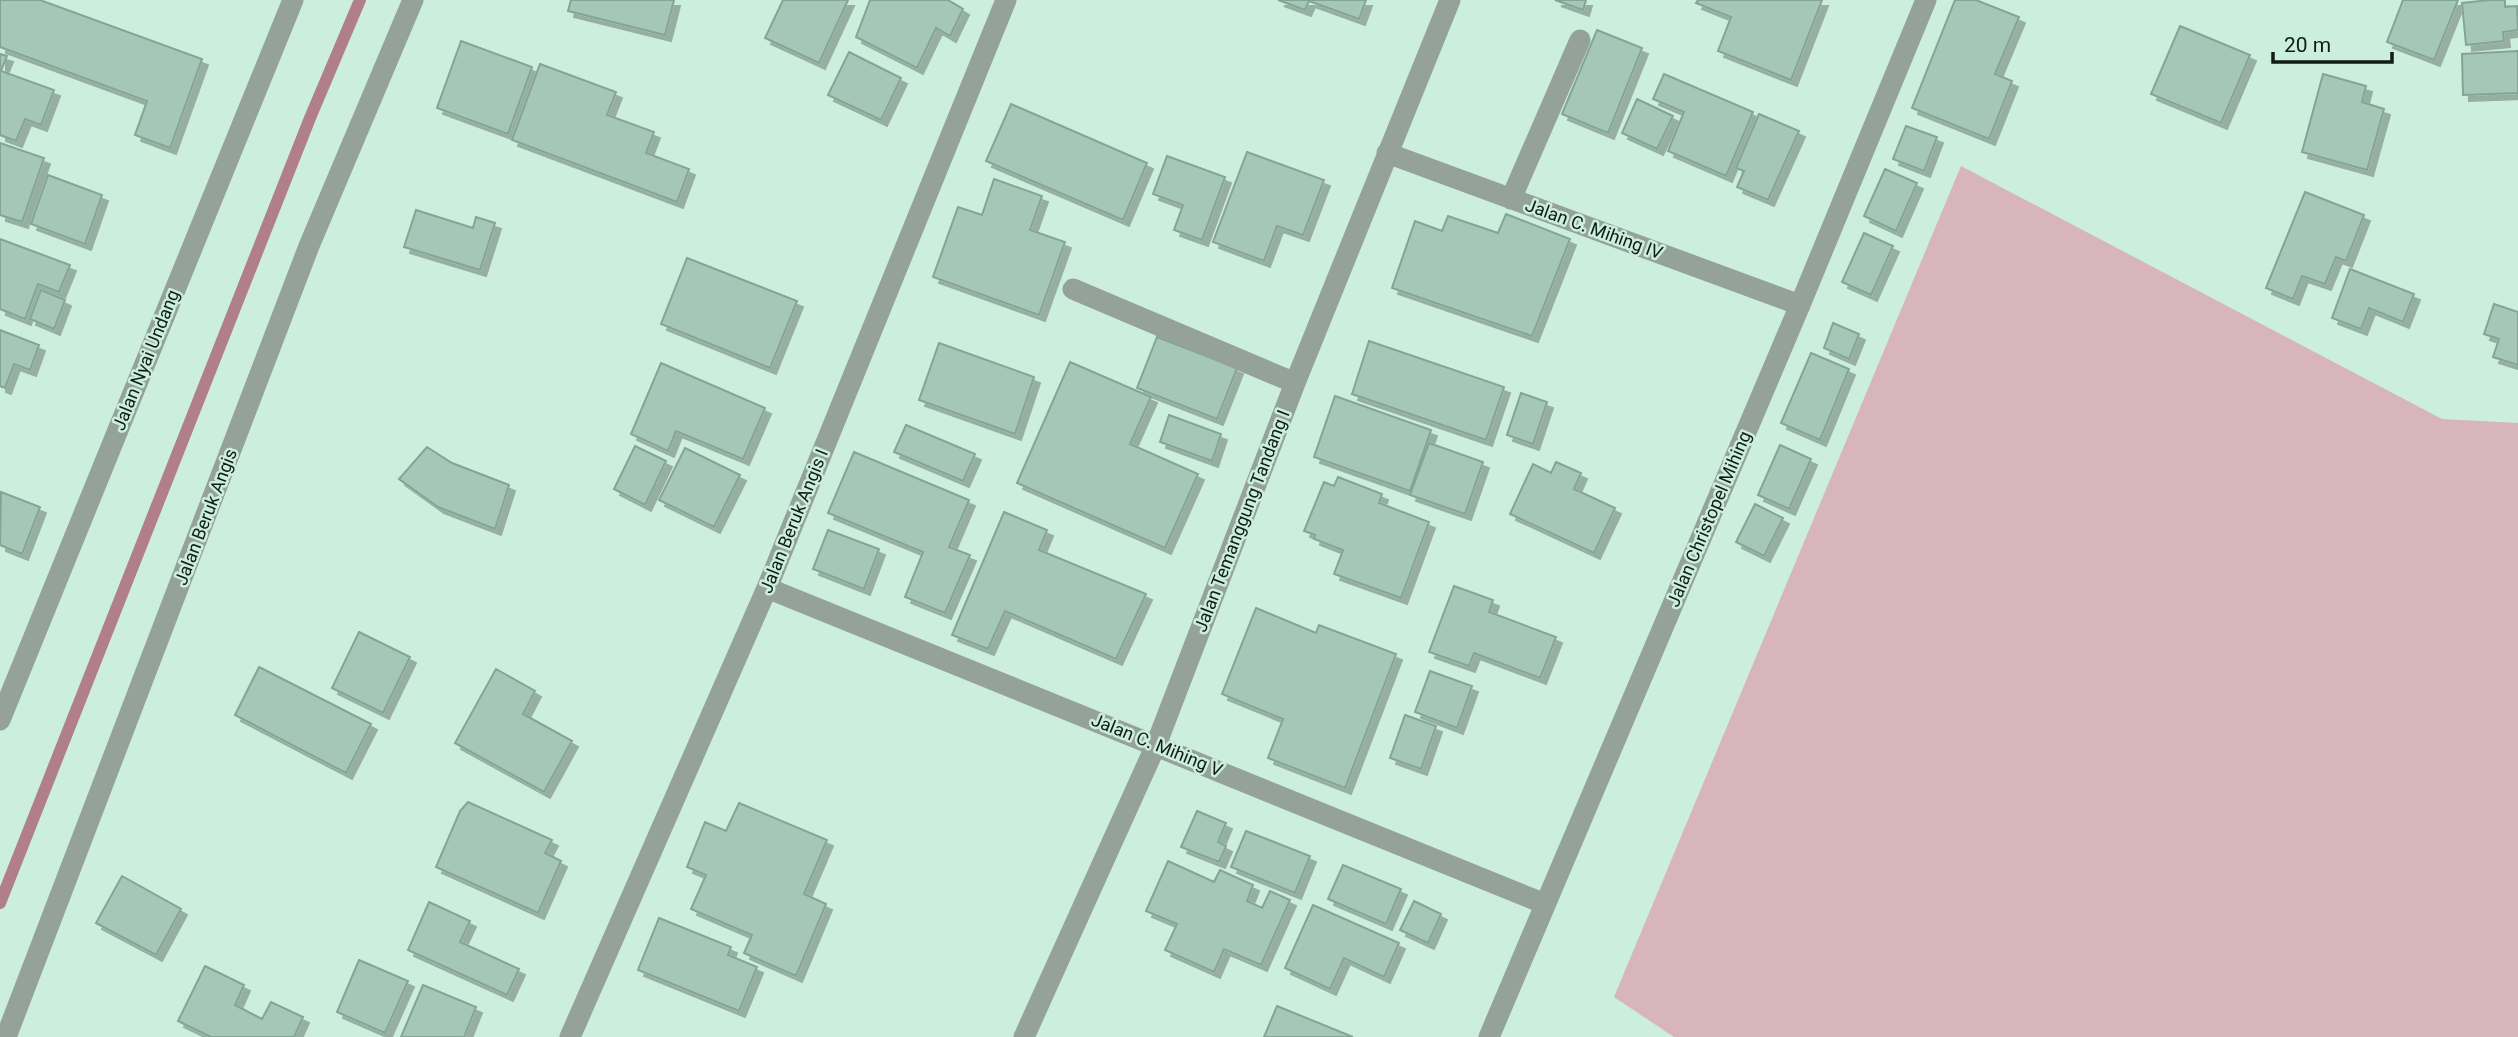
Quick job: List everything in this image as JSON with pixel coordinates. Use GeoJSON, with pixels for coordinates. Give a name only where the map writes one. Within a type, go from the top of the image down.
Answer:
{"type":"FeatureCollection","features":[{"type":"Feature","properties":{"kind":"street","name":"Jalan Nyai Undang"},"geometry":{"type":"LineString","coordinates":[[0,720],[293,0]]}},
{"type":"Feature","properties":{"kind":"street","name":"Jalan Beruk Angis"},"geometry":{"type":"LineString","coordinates":[[6,1037],[304,259],[413,0]]}},
{"type":"Feature","properties":{"kind":"street","name":"Jalan Beruk Angis I"},"geometry":{"type":"LineString","coordinates":[[570,1037],[767,588],[1006,0]]}},
{"type":"Feature","properties":{"kind":"street","name":"Jalan Temanggung Tandang I"},"geometry":{"type":"LineString","coordinates":[[1024,1037],[1156,745],[1295,383],[1450,0]]}},
{"type":"Feature","properties":{"kind":"street","name":"Jalan Christopel Mihing"},"geometry":{"type":"LineString","coordinates":[[1489,1037],[1800,305],[1926,0]]}},
{"type":"Feature","properties":{"kind":"street"},"geometry":{"type":"LineString","coordinates":[[1511,199],[1580,40]]}},
{"type":"Feature","properties":{"kind":"street","name":"Jalan C. Mihing IV"},"geometry":{"type":"LineString","coordinates":[[1387,153],[1800,305]]}},
{"type":"Feature","properties":{"kind":"street"},"geometry":{"type":"LineString","coordinates":[[1073,289],[1295,383]]}},
{"type":"Feature","properties":{"kind":"street","name":"Jalan C. Mihing V"},"geometry":{"type":"LineString","coordinates":[[767,588],[1545,904]]}},
{"type":"Feature","properties":{"kind":"shaded area"},"geometry":{"type":"Polygon","coordinates":[[[1961,166],[2442,419],[2518,423],[2518,1037],[1674,1037],[1614,997],[1961,166]]]}},
{"type":"Feature","properties":{"kind":"building"},"geometry":{"type":"Polygon","coordinates":[[[0,0],[40,0],[202,59],[170,148],[135,135],[147,101],[0,47],[0,0]]]}},
{"type":"Feature","properties":{"kind":"building"},"geometry":{"type":"Polygon","coordinates":[[[571,0],[674,0],[665,35],[568,11],[571,0]]]}},
{"type":"Feature","properties":{"kind":"building"},"geometry":{"type":"Polygon","coordinates":[[[783,0],[848,0],[819,63],[765,38],[783,0]]]}},
{"type":"Feature","properties":{"kind":"building"},"geometry":{"type":"Polygon","coordinates":[[[870,0],[948,0],[963,9],[950,36],[936,28],[917,68],[856,37],[870,0]]]}},
{"type":"Feature","properties":{"kind":"building"},"geometry":{"type":"Polygon","coordinates":[[[1278,0],[1366,0],[1359,19],[1309,1],[1305,10],[1278,0]]]}},
{"type":"Feature","properties":{"kind":"building"},"geometry":{"type":"Polygon","coordinates":[[[1555,0],[1586,0],[1583,10],[1555,0]]]}},
{"type":"Feature","properties":{"kind":"building"},"geometry":{"type":"Polygon","coordinates":[[[1698,0],[1822,0],[1791,80],[1718,51],[1731,17],[1696,3],[1698,0]]]}},
{"type":"Feature","properties":{"kind":"building"},"geometry":{"type":"Polygon","coordinates":[[[1955,0],[1976,0],[2019,17],[1995,74],[2012,81],[1989,139],[1912,108],[1955,0]]]}},
{"type":"Feature","properties":{"kind":"building"},"geometry":{"type":"Polygon","coordinates":[[[2403,0],[2458,0],[2434,60],[2387,42],[2403,0]]]}},
{"type":"Feature","properties":{"kind":"building"},"geometry":{"type":"Polygon","coordinates":[[[2505,0],[2505,7],[2517,6],[2518,30],[2503,32],[2504,41],[2466,45],[2462,3],[2505,0]]]}},
{"type":"Feature","properties":{"kind":"building"},"geometry":{"type":"Polygon","coordinates":[[[2180,26],[2250,55],[2221,123],[2151,94],[2180,26]]]}},
{"type":"Feature","properties":{"kind":"building"},"geometry":{"type":"Polygon","coordinates":[[[1597,30],[1642,48],[1608,133],[1562,114],[1597,30]]]}},
{"type":"Feature","properties":{"kind":"building"},"geometry":{"type":"Polygon","coordinates":[[[461,41],[532,67],[508,134],[437,108],[461,41]]]}},
{"type":"Feature","properties":{"kind":"building"},"geometry":{"type":"Polygon","coordinates":[[[2518,51],[2518,93],[2463,95],[2462,54],[2518,51]]]}},
{"type":"Feature","properties":{"kind":"building"},"geometry":{"type":"Polygon","coordinates":[[[849,52],[901,78],[881,120],[828,95],[849,52]]]}},
{"type":"Feature","properties":{"kind":"building"},"geometry":{"type":"Polygon","coordinates":[[[0,54],[7,56],[1,71],[54,90],[41,125],[25,119],[16,141],[0,135],[0,54]]]}},
{"type":"Feature","properties":{"kind":"building"},"geometry":{"type":"Polygon","coordinates":[[[540,64],[616,92],[607,115],[654,132],[646,153],[689,169],[677,202],[512,140],[540,64]]]}},
{"type":"Feature","properties":{"kind":"building"},"geometry":{"type":"Polygon","coordinates":[[[1664,74],[1753,112],[1726,176],[1668,151],[1684,112],[1653,99],[1664,74]]]}},
{"type":"Feature","properties":{"kind":"building"},"geometry":{"type":"Polygon","coordinates":[[[2323,74],[2366,86],[2362,102],[2384,109],[2367,170],[2302,152],[2323,74]]]}},
{"type":"Feature","properties":{"kind":"building"},"geometry":{"type":"Polygon","coordinates":[[[1637,99],[1673,116],[1657,149],[1622,133],[1637,99]]]}},
{"type":"Feature","properties":{"kind":"building"},"geometry":{"type":"Polygon","coordinates":[[[1011,104],[1147,163],[1123,220],[986,161],[1011,104]]]}},
{"type":"Feature","properties":{"kind":"building"},"geometry":{"type":"Polygon","coordinates":[[[1759,114],[1799,131],[1768,200],[1737,187],[1744,171],[1736,168],[1759,114]]]}},
{"type":"Feature","properties":{"kind":"building"},"geometry":{"type":"Polygon","coordinates":[[[1906,126],[1937,137],[1924,171],[1893,159],[1906,126]]]}},
{"type":"Feature","properties":{"kind":"building"},"geometry":{"type":"Polygon","coordinates":[[[0,143],[44,158],[22,222],[0,215],[0,143]]]}},
{"type":"Feature","properties":{"kind":"building"},"geometry":{"type":"Polygon","coordinates":[[[1247,152],[1324,180],[1303,235],[1277,226],[1264,261],[1213,242],[1247,152]]]}},
{"type":"Feature","properties":{"kind":"building"},"geometry":{"type":"Polygon","coordinates":[[[1167,156],[1225,177],[1202,240],[1174,230],[1183,205],[1153,194],[1167,156]]]}},
{"type":"Feature","properties":{"kind":"building"},"geometry":{"type":"Polygon","coordinates":[[[1885,169],[1917,183],[1896,231],[1864,216],[1885,169]]]}},
{"type":"Feature","properties":{"kind":"building"},"geometry":{"type":"Polygon","coordinates":[[[48,175],[102,195],[85,244],[31,224],[48,175]]]}},
{"type":"Feature","properties":{"kind":"building"},"geometry":{"type":"Polygon","coordinates":[[[994,179],[1042,196],[1030,230],[1065,242],[1039,315],[933,277],[958,207],[982,215],[994,179]]]}},
{"type":"Feature","properties":{"kind":"building"},"geometry":{"type":"Polygon","coordinates":[[[2305,192],[2364,215],[2346,261],[2336,257],[2325,284],[2302,276],[2293,299],[2266,288],[2305,192]]]}},
{"type":"Feature","properties":{"kind":"building"},"geometry":{"type":"Polygon","coordinates":[[[416,210],[473,228],[476,217],[495,223],[480,270],[404,247],[416,210]]]}},
{"type":"Feature","properties":{"kind":"building"},"geometry":{"type":"Polygon","coordinates":[[[1506,214],[1570,239],[1532,336],[1392,288],[1415,221],[1442,231],[1448,216],[1498,233],[1506,214]]]}},
{"type":"Feature","properties":{"kind":"building"},"geometry":{"type":"Polygon","coordinates":[[[1864,233],[1893,246],[1871,295],[1842,282],[1864,233]]]}},
{"type":"Feature","properties":{"kind":"building"},"geometry":{"type":"Polygon","coordinates":[[[0,239],[70,265],[59,292],[38,284],[25,319],[0,309],[0,239]]]}},
{"type":"Feature","properties":{"kind":"building"},"geometry":{"type":"Polygon","coordinates":[[[687,258],[797,301],[770,368],[661,324],[687,258]]]}},
{"type":"Feature","properties":{"kind":"building"},"geometry":{"type":"Polygon","coordinates":[[[2350,269],[2414,294],[2403,322],[2369,308],[2361,329],[2332,318],[2350,269]]]}},
{"type":"Feature","properties":{"kind":"building"},"geometry":{"type":"Polygon","coordinates":[[[41,290],[65,300],[54,329],[30,319],[41,290]]]}},
{"type":"Feature","properties":{"kind":"building"},"geometry":{"type":"Polygon","coordinates":[[[2494,304],[2518,312],[2518,365],[2493,357],[2499,339],[2484,334],[2494,304]]]}},
{"type":"Feature","properties":{"kind":"building"},"geometry":{"type":"Polygon","coordinates":[[[1833,323],[1859,334],[1849,359],[1824,348],[1833,323]]]}},
{"type":"Feature","properties":{"kind":"building"},"geometry":{"type":"Polygon","coordinates":[[[0,330],[39,345],[30,370],[14,364],[5,388],[0,386],[0,330]]]}},
{"type":"Feature","properties":{"kind":"building"},"geometry":{"type":"Polygon","coordinates":[[[1157,337],[1237,368],[1217,419],[1137,388],[1157,337]]]}},
{"type":"Feature","properties":{"kind":"building"},"geometry":{"type":"Polygon","coordinates":[[[1369,341],[1504,387],[1486,440],[1352,394],[1369,341]]]}},
{"type":"Feature","properties":{"kind":"building"},"geometry":{"type":"Polygon","coordinates":[[[939,343],[1034,377],[1015,434],[919,400],[939,343]]]}},
{"type":"Feature","properties":{"kind":"building"},"geometry":{"type":"Polygon","coordinates":[[[1811,353],[1849,369],[1820,440],[1781,423],[1811,353]]]}},
{"type":"Feature","properties":{"kind":"building"},"geometry":{"type":"Polygon","coordinates":[[[1070,362],[1151,397],[1130,444],[1198,474],[1165,548],[1017,483],[1070,362]]]}},
{"type":"Feature","properties":{"kind":"building"},"geometry":{"type":"Polygon","coordinates":[[[661,363],[765,408],[743,459],[676,431],[668,451],[631,434],[661,363]]]}},
{"type":"Feature","properties":{"kind":"building"},"geometry":{"type":"Polygon","coordinates":[[[1521,393],[1547,402],[1533,444],[1507,435],[1521,393]]]}},
{"type":"Feature","properties":{"kind":"building"},"geometry":{"type":"Polygon","coordinates":[[[1335,396],[1431,430],[1410,491],[1314,457],[1335,396]]]}},
{"type":"Feature","properties":{"kind":"building"},"geometry":{"type":"Polygon","coordinates":[[[1169,415],[1221,434],[1212,461],[1160,442],[1169,415]]]}},
{"type":"Feature","properties":{"kind":"building"},"geometry":{"type":"Polygon","coordinates":[[[906,425],[975,454],[963,481],[894,452],[906,425]]]}},
{"type":"Feature","properties":{"kind":"building"},"geometry":{"type":"Polygon","coordinates":[[[1429,443],[1483,462],[1465,514],[1410,495],[1429,443]]]}},
{"type":"Feature","properties":{"kind":"building"},"geometry":{"type":"Polygon","coordinates":[[[1780,445],[1811,459],[1789,509],[1758,495],[1780,445]]]}},
{"type":"Feature","properties":{"kind":"building"},"geometry":{"type":"Polygon","coordinates":[[[635,446],[666,461],[645,505],[614,489],[635,446]]]}},
{"type":"Feature","properties":{"kind":"building"},"geometry":{"type":"Polygon","coordinates":[[[427,447],[452,463],[509,485],[495,529],[438,507],[399,479],[427,447]]]}},
{"type":"Feature","properties":{"kind":"building"},"geometry":{"type":"Polygon","coordinates":[[[685,448],[740,475],[714,527],[659,500],[685,448]]]}},
{"type":"Feature","properties":{"kind":"building"},"geometry":{"type":"Polygon","coordinates":[[[854,452],[969,500],[949,547],[970,555],[945,613],[905,597],[923,552],[828,513],[854,452]]]}},
{"type":"Feature","properties":{"kind":"building"},"geometry":{"type":"Polygon","coordinates":[[[1556,462],[1581,473],[1574,489],[1615,508],[1594,553],[1510,514],[1533,464],[1551,473],[1556,462]]]}},
{"type":"Feature","properties":{"kind":"building"},"geometry":{"type":"Polygon","coordinates":[[[1338,477],[1382,494],[1379,503],[1429,522],[1401,598],[1334,574],[1343,550],[1314,539],[1315,535],[1304,531],[1324,482],[1334,486],[1338,477]]]}},
{"type":"Feature","properties":{"kind":"building"},"geometry":{"type":"Polygon","coordinates":[[[1,492],[40,507],[22,554],[0,545],[1,492]]]}},
{"type":"Feature","properties":{"kind":"building"},"geometry":{"type":"Polygon","coordinates":[[[1755,504],[1783,518],[1764,556],[1736,542],[1755,504]]]}},
{"type":"Feature","properties":{"kind":"building"},"geometry":{"type":"Polygon","coordinates":[[[1004,512],[1047,530],[1039,550],[1146,594],[1116,659],[1005,611],[988,649],[952,635],[1004,512]]]}},
{"type":"Feature","properties":{"kind":"building"},"geometry":{"type":"Polygon","coordinates":[[[828,530],[879,549],[864,589],[813,569],[828,530]]]}},
{"type":"Feature","properties":{"kind":"building"},"geometry":{"type":"Polygon","coordinates":[[[1454,586],[1493,600],[1489,612],[1556,637],[1540,678],[1474,653],[1469,666],[1429,652],[1454,586]]]}},
{"type":"Feature","properties":{"kind":"building"},"geometry":{"type":"Polygon","coordinates":[[[1256,608],[1316,633],[1319,625],[1396,654],[1345,788],[1268,758],[1283,719],[1222,694],[1256,608]]]}},
{"type":"Feature","properties":{"kind":"building"},"geometry":{"type":"Polygon","coordinates":[[[359,632],[410,657],[383,713],[332,688],[359,632]]]}},
{"type":"Feature","properties":{"kind":"building"},"geometry":{"type":"Polygon","coordinates":[[[259,667],[371,724],[346,773],[235,715],[259,667]]]}},
{"type":"Feature","properties":{"kind":"building"},"geometry":{"type":"Polygon","coordinates":[[[496,669],[535,691],[523,714],[572,741],[544,792],[455,743],[496,669]]]}},
{"type":"Feature","properties":{"kind":"building"},"geometry":{"type":"Polygon","coordinates":[[[1430,671],[1472,686],[1457,728],[1415,712],[1430,671]]]}},
{"type":"Feature","properties":{"kind":"building"},"geometry":{"type":"Polygon","coordinates":[[[1405,715],[1436,726],[1421,769],[1390,758],[1405,715]]]}},
{"type":"Feature","properties":{"kind":"building"},"geometry":{"type":"Polygon","coordinates":[[[468,802],[552,840],[545,853],[561,861],[538,913],[436,867],[460,811],[468,802]]]}},
{"type":"Feature","properties":{"kind":"building"},"geometry":{"type":"Polygon","coordinates":[[[739,803],[827,840],[804,894],[826,904],[796,976],[744,953],[752,935],[691,909],[706,875],[687,867],[705,822],[726,831],[739,803]]]}},
{"type":"Feature","properties":{"kind":"building"},"geometry":{"type":"Polygon","coordinates":[[[1197,811],[1226,823],[1218,842],[1226,846],[1219,862],[1181,847],[1197,811]]]}},
{"type":"Feature","properties":{"kind":"building"},"geometry":{"type":"Polygon","coordinates":[[[1246,831],[1310,856],[1295,893],[1231,867],[1246,831]]]}},
{"type":"Feature","properties":{"kind":"building"},"geometry":{"type":"Polygon","coordinates":[[[1168,861],[1214,882],[1220,870],[1253,885],[1247,901],[1262,908],[1270,891],[1290,900],[1261,965],[1224,949],[1214,972],[1165,950],[1177,924],[1146,911],[1168,861]]]}},
{"type":"Feature","properties":{"kind":"building"},"geometry":{"type":"Polygon","coordinates":[[[1343,865],[1401,889],[1386,924],[1328,899],[1343,865]]]}},
{"type":"Feature","properties":{"kind":"building"},"geometry":{"type":"Polygon","coordinates":[[[122,876],[181,909],[156,955],[96,923],[122,876]]]}},
{"type":"Feature","properties":{"kind":"building"},"geometry":{"type":"Polygon","coordinates":[[[1414,901],[1441,914],[1428,943],[1400,930],[1414,901]]]}},
{"type":"Feature","properties":{"kind":"building"},"geometry":{"type":"Polygon","coordinates":[[[429,902],[470,921],[460,942],[519,969],[507,995],[408,950],[429,902]]]}},
{"type":"Feature","properties":{"kind":"building"},"geometry":{"type":"Polygon","coordinates":[[[1313,905],[1399,943],[1384,977],[1344,958],[1330,989],[1285,968],[1313,905]]]}},
{"type":"Feature","properties":{"kind":"building"},"geometry":{"type":"Polygon","coordinates":[[[659,918],[731,947],[728,955],[757,967],[739,1011],[638,970],[659,918]]]}},
{"type":"Feature","properties":{"kind":"building"},"geometry":{"type":"Polygon","coordinates":[[[359,960],[408,981],[385,1033],[337,1012],[359,960]]]}},
{"type":"Feature","properties":{"kind":"building"},"geometry":{"type":"Polygon","coordinates":[[[205,966],[244,985],[235,1005],[262,1019],[271,1002],[303,1017],[294,1037],[211,1037],[178,1021],[205,966]]]}},
{"type":"Feature","properties":{"kind":"building"},"geometry":{"type":"Polygon","coordinates":[[[423,985],[476,1007],[464,1037],[401,1037],[423,985]]]}},
{"type":"Feature","properties":{"kind":"building"},"geometry":{"type":"Polygon","coordinates":[[[1277,1006],[1353,1037],[1264,1037],[1277,1006]]]}},
{"type":"Feature","properties":{"kind":"waterway"},"geometry":{"type":"LineString","coordinates":[[0,903],[310,118],[360,0]]}}]}
